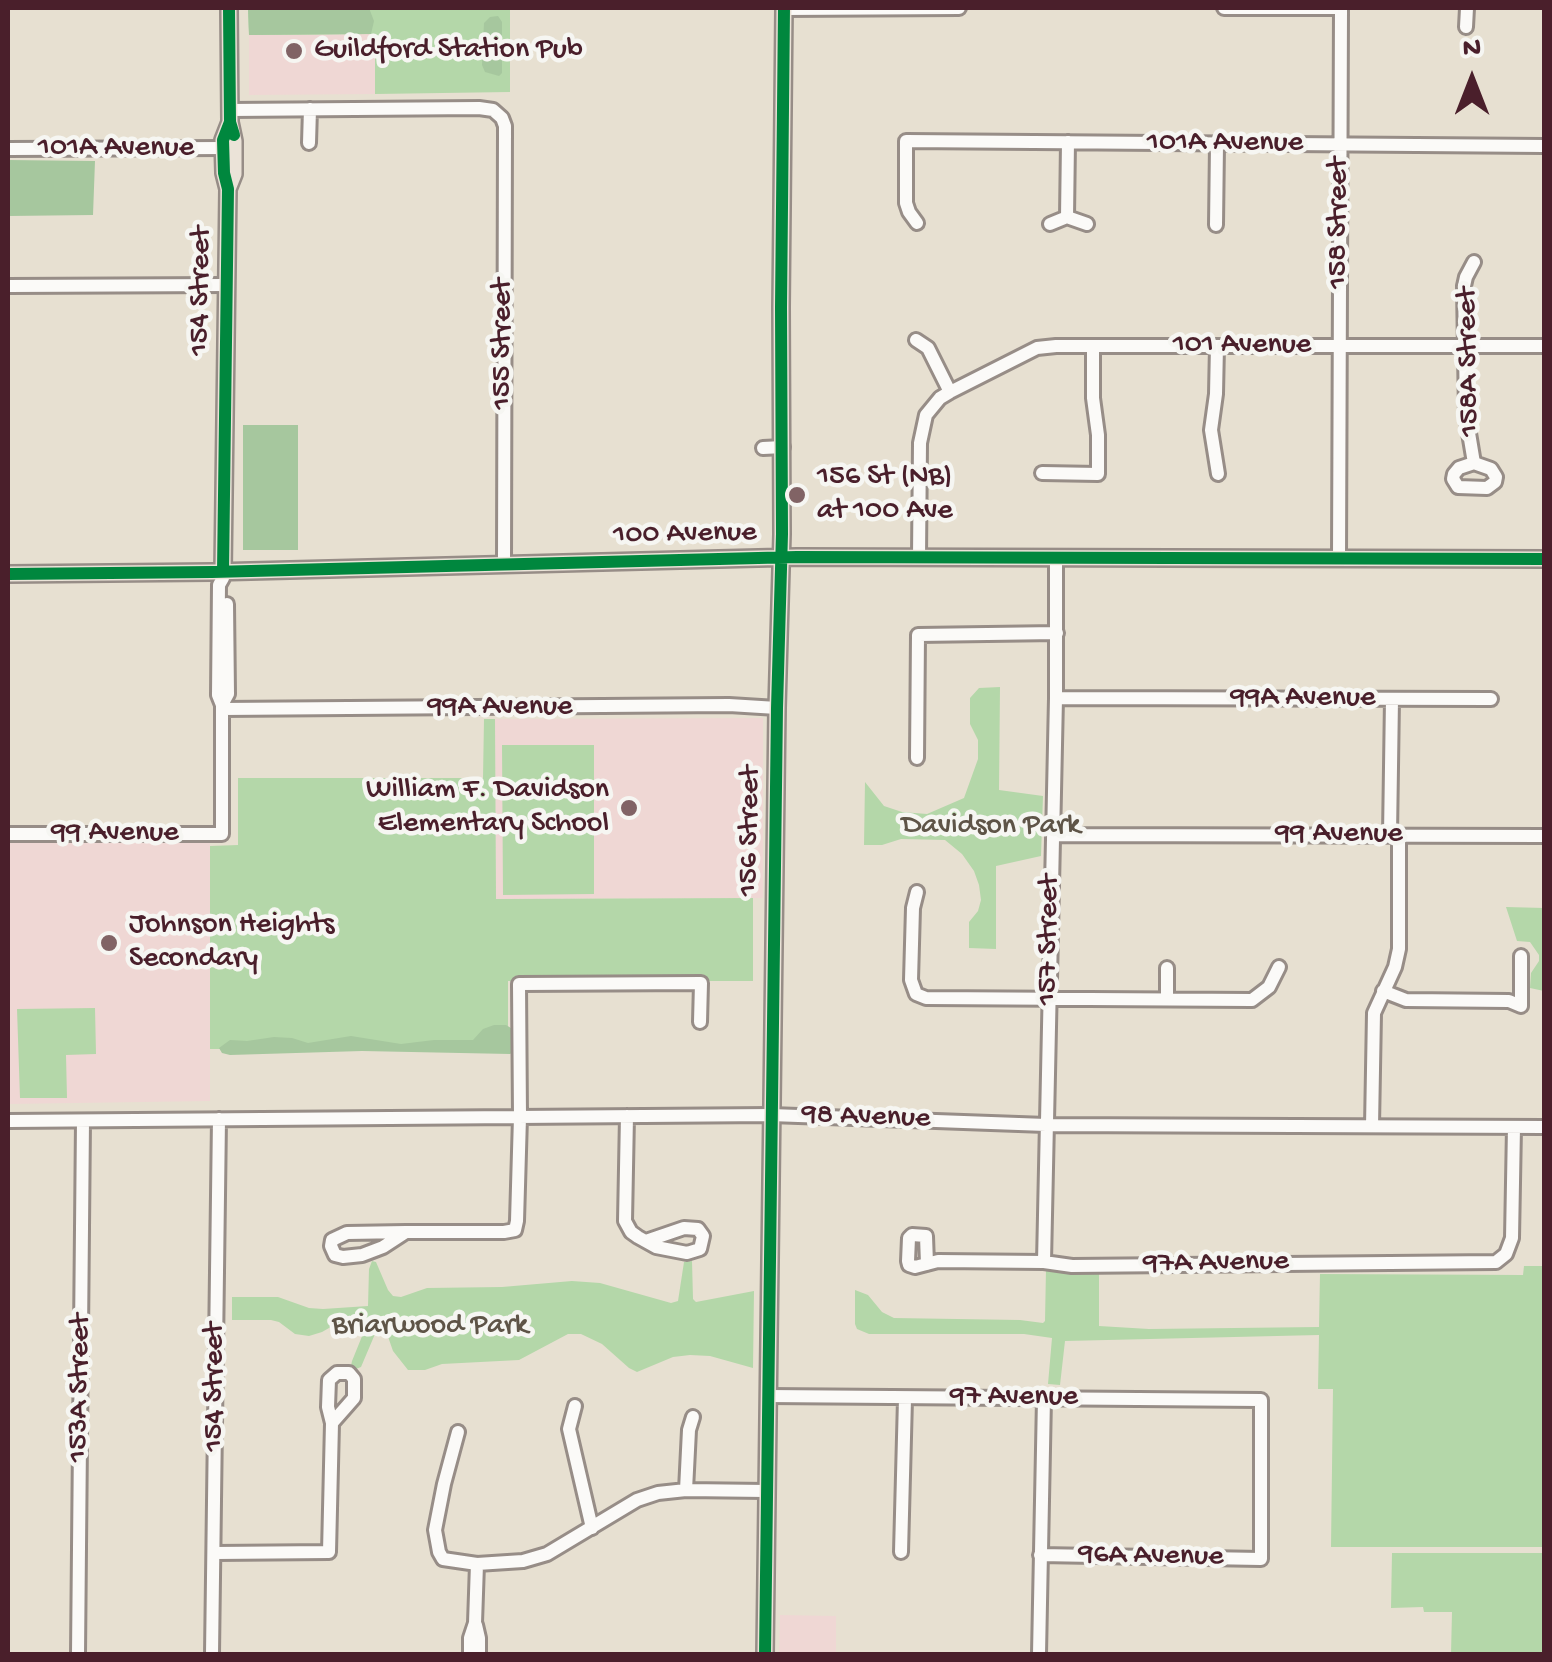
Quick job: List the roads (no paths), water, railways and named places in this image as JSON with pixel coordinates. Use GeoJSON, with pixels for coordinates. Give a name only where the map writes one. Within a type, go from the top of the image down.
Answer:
{"type":"FeatureCollection","features":[{"type":"Feature","properties":{"kind":"main road","name":"154 Street"},"geometry":{"type":"LineString","coordinates":[[228,189],[234,174],[229,8]]}},
{"type":"Feature","properties":{"kind":"main road","name":"156 Street"},"geometry":{"type":"LineString","coordinates":[[764,1654],[783,447],[784,8]]}},
{"type":"Feature","properties":{"kind":"main road","name":"154 Street"},"geometry":{"type":"LineString","coordinates":[[223,574],[228,189],[224,140],[230,116]]}},
{"type":"Feature","properties":{"kind":"main road","name":"100 Avenue"},"geometry":{"type":"LineString","coordinates":[[8,574],[223,574],[781,557],[1544,559]]}},
{"type":"Feature","properties":{"kind":"street"},"geometry":{"type":"LineString","coordinates":[[784,8],[960,8]]}},
{"type":"Feature","properties":{"kind":"street"},"geometry":{"type":"LineString","coordinates":[[1224,8],[1341,8]]}},
{"type":"Feature","properties":{"kind":"street","name":"158 Street"},"geometry":{"type":"LineString","coordinates":[[1339,558],[1341,8]]}},
{"type":"Feature","properties":{"kind":"street"},"geometry":{"type":"LineString","coordinates":[[1466,27],[1467,8]]}},
{"type":"Feature","properties":{"kind":"street","name":"101A Avenue"},"geometry":{"type":"LineString","coordinates":[[230,116],[310,109],[484,108],[499,114],[504,126]]}},
{"type":"Feature","properties":{"kind":"street"},"geometry":{"type":"LineString","coordinates":[[309,143],[310,109]]}},
{"type":"Feature","properties":{"kind":"street","name":"155 Street"},"geometry":{"type":"LineString","coordinates":[[504,126],[504,563]]}},
{"type":"Feature","properties":{"kind":"street","name":"101A Avenue"},"geometry":{"type":"LineString","coordinates":[[917,223],[906,204],[906,142],[1544,146]]}},
{"type":"Feature","properties":{"kind":"street"},"geometry":{"type":"LineString","coordinates":[[1067,217],[1068,142]]}},
{"type":"Feature","properties":{"kind":"street"},"geometry":{"type":"LineString","coordinates":[[1216,145],[1216,225]]}},
{"type":"Feature","properties":{"kind":"street","name":"101A Avenue"},"geometry":{"type":"LineString","coordinates":[[8,149],[224,148]]}},
{"type":"Feature","properties":{"kind":"street"},"geometry":{"type":"LineString","coordinates":[[1050,224],[1067,217],[1088,224]]}},
{"type":"Feature","properties":{"kind":"street","name":"158A Street"},"geometry":{"type":"LineString","coordinates":[[1474,262],[1464,286],[1466,415],[1474,463]]}},
{"type":"Feature","properties":{"kind":"street"},"geometry":{"type":"LineString","coordinates":[[8,286],[226,285]]}},
{"type":"Feature","properties":{"kind":"street"},"geometry":{"type":"LineString","coordinates":[[916,340],[928,348],[950,392],[930,409],[921,435],[920,557]]}},
{"type":"Feature","properties":{"kind":"street"},"geometry":{"type":"LineString","coordinates":[[1042,473],[1098,474],[1093,346]]}},
{"type":"Feature","properties":{"kind":"street"},"geometry":{"type":"LineString","coordinates":[[1217,346],[1211,430],[1218,474]]}},
{"type":"Feature","properties":{"kind":"street","name":"101 Avenue"},"geometry":{"type":"LineString","coordinates":[[950,392],[1037,348],[1544,346]]}},
{"type":"Feature","properties":{"kind":"street"},"geometry":{"type":"LineString","coordinates":[[762,448],[783,447]]}},
{"type":"Feature","properties":{"kind":"street","name":"157 Street"},"geometry":{"type":"LineString","coordinates":[[1044,1262],[1056,558]]}},
{"type":"Feature","properties":{"kind":"street","name":"154 Street"},"geometry":{"type":"LineString","coordinates":[[222,834],[218,586],[223,574]]}},
{"type":"Feature","properties":{"kind":"street"},"geometry":{"type":"LineString","coordinates":[[917,758],[918,634],[1056,632]]}},
{"type":"Feature","properties":{"kind":"street","name":"99A Avenue"},"geometry":{"type":"LineString","coordinates":[[1056,698],[1491,699]]}},
{"type":"Feature","properties":{"kind":"street"},"geometry":{"type":"LineString","coordinates":[[1372,1126],[1372,1023],[1375,1007],[1396,967],[1399,948],[1392,699]]}},
{"type":"Feature","properties":{"kind":"street","name":"99A Avenue"},"geometry":{"type":"LineString","coordinates":[[222,707],[778,708]]}},
{"type":"Feature","properties":{"kind":"street","name":"99 Avenue"},"geometry":{"type":"LineString","coordinates":[[8,834],[222,834]]}},
{"type":"Feature","properties":{"kind":"street","name":"99 Avenue"},"geometry":{"type":"LineString","coordinates":[[1053,835],[1134,839],[1544,836]]}},
{"type":"Feature","properties":{"kind":"street"},"geometry":{"type":"LineString","coordinates":[[917,892],[913,904],[911,974],[916,994],[930,998],[1252,1000],[1269,987],[1279,967]]}},
{"type":"Feature","properties":{"kind":"street"},"geometry":{"type":"LineString","coordinates":[[1383,992],[1406,1000],[1508,1001],[1521,1006],[1521,956]]}},
{"type":"Feature","properties":{"kind":"street"},"geometry":{"type":"LineString","coordinates":[[1167,999],[1168,968]]}},
{"type":"Feature","properties":{"kind":"street"},"geometry":{"type":"LineString","coordinates":[[406,1232],[362,1255],[343,1258],[331,1246],[332,1240],[347,1233],[515,1230],[520,1117],[519,984],[701,983],[700,1022]]}},
{"type":"Feature","properties":{"kind":"street","name":"98 Avenue"},"geometry":{"type":"LineString","coordinates":[[8,1121],[771,1115],[1046,1125],[1544,1127]]}},
{"type":"Feature","properties":{"kind":"street"},"geometry":{"type":"LineString","coordinates":[[626,1116],[625,1221],[630,1232],[646,1241]]}},
{"type":"Feature","properties":{"kind":"street","name":"154 Street"},"geometry":{"type":"LineString","coordinates":[[212,1654],[219,1118]]}},
{"type":"Feature","properties":{"kind":"street","name":"153A Street"},"geometry":{"type":"LineString","coordinates":[[78,1654],[83,1120]]}},
{"type":"Feature","properties":{"kind":"street","name":"97A Avenue"},"geometry":{"type":"LineString","coordinates":[[928,1264],[1496,1262],[1509,1250],[1512,1238],[1514,1127]]}},
{"type":"Feature","properties":{"kind":"street","name":"97 Avenue"},"geometry":{"type":"LineString","coordinates":[[768,1396],[1260,1400],[1261,1558]]}},
{"type":"Feature","properties":{"kind":"street"},"geometry":{"type":"LineString","coordinates":[[1039,1654],[1044,1398]]}},
{"type":"Feature","properties":{"kind":"street"},"geometry":{"type":"LineString","coordinates":[[901,1552],[905,1399]]}},
{"type":"Feature","properties":{"kind":"street"},"geometry":{"type":"LineString","coordinates":[[575,1406],[569,1429],[592,1528]]}},
{"type":"Feature","properties":{"kind":"street"},"geometry":{"type":"LineString","coordinates":[[686,1490],[692,1417]]}},
{"type":"Feature","properties":{"kind":"street"},"geometry":{"type":"LineString","coordinates":[[215,1554],[329,1552],[332,1422]]}},
{"type":"Feature","properties":{"kind":"street"},"geometry":{"type":"LineString","coordinates":[[458,1432],[444,1484],[436,1537],[444,1560],[477,1564],[540,1557],[644,1497],[686,1490],[766,1492]]}},
{"type":"Feature","properties":{"kind":"street","name":"96A Avenue"},"geometry":{"type":"LineString","coordinates":[[1040,1555],[1261,1558]]}},
{"type":"Feature","properties":{"kind":"street"},"geometry":{"type":"LineString","coordinates":[[470,1654],[477,1564]]}},
{"type":"Feature","properties":{"kind":"street"},"geometry":{"type":"LineString","coordinates":[[475,1623],[480,1638],[479,1654]]}},
{"type":"Feature","properties":{"kind":"place","name":"Guildford Station Pub"},"geometry":{"type":"Point","coordinates":[294,51]}},
{"type":"Feature","properties":{"kind":"place","name":"156 St (NB) at 100 Ave"},"geometry":{"type":"Point","coordinates":[797,495]}},
{"type":"Feature","properties":{"kind":"place","name":"William F. Davidson Elementary School"},"geometry":{"type":"Point","coordinates":[629,808]}},
{"type":"Feature","properties":{"kind":"place","name":"Johnson Heights Secondary"},"geometry":{"type":"Point","coordinates":[109,943]}},
{"type":"Feature","properties":{"kind":"park label","name":"Davidson Park"},"geometry":{"type":"Point","coordinates":[991,827]}},
{"type":"Feature","properties":{"kind":"park label","name":"Briarwood Park"},"geometry":{"type":"Point","coordinates":[430,1327]}}]}
